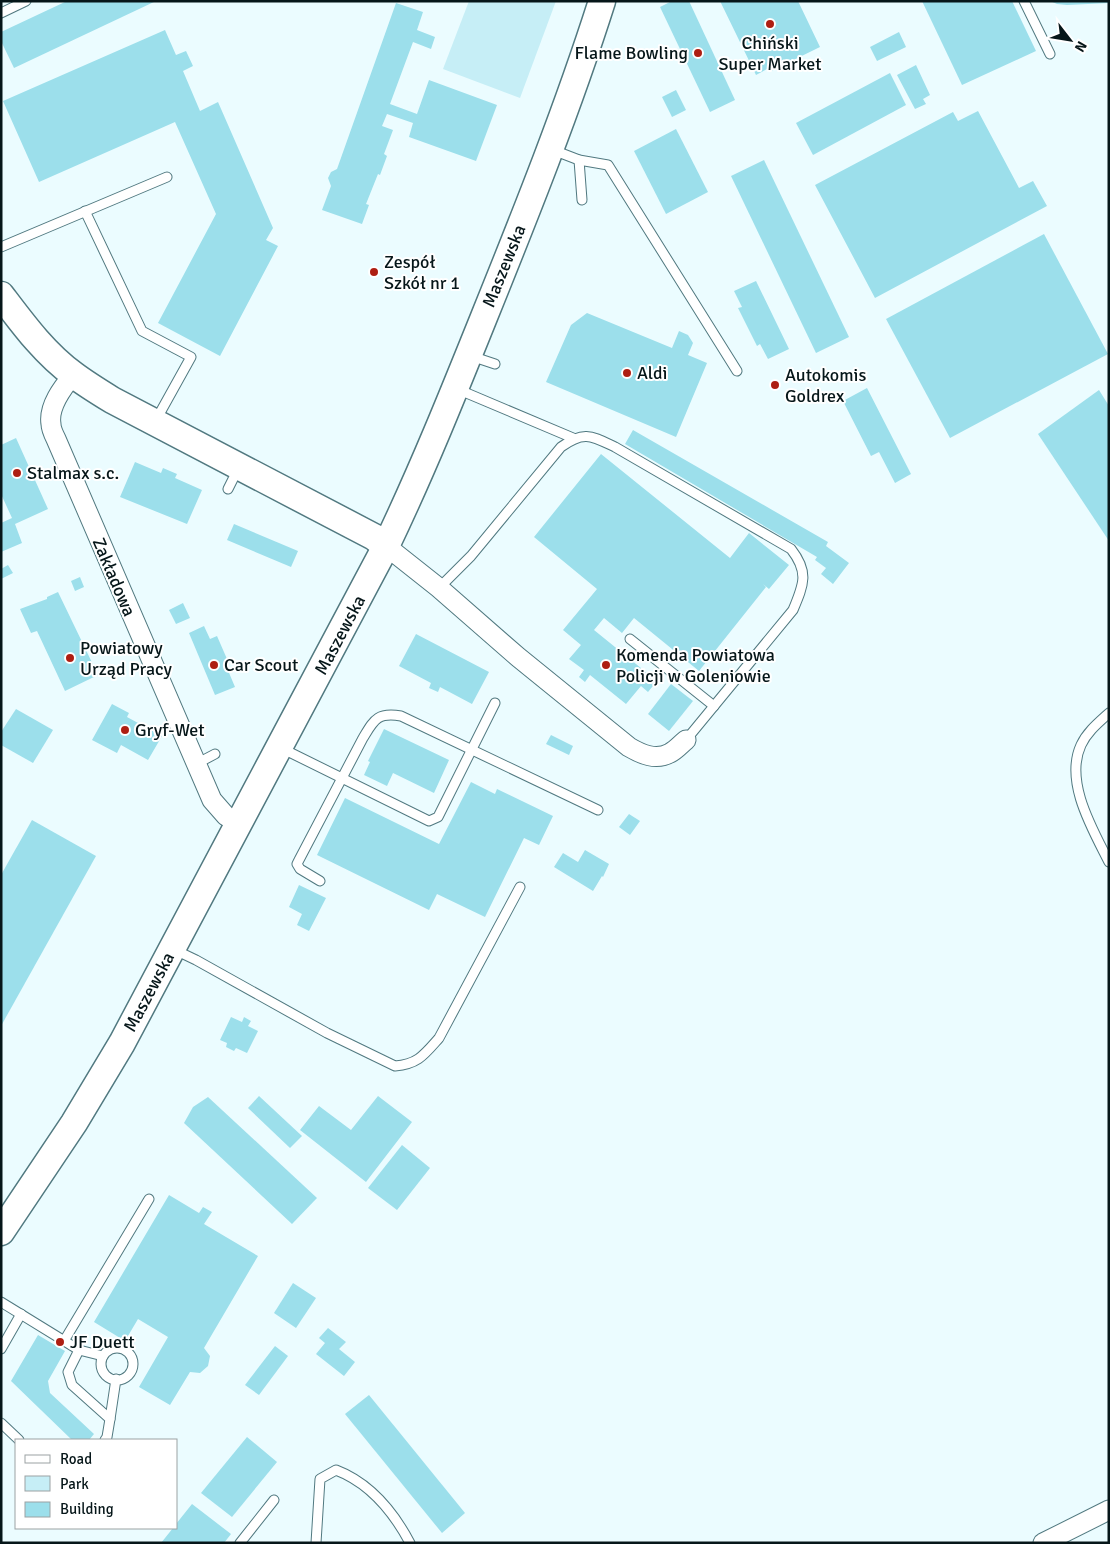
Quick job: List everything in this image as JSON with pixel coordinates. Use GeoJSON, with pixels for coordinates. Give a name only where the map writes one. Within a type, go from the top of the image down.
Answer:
{"type":"FeatureCollection","features":[{"type":"Feature","properties":{"kind":"street","name":"Maszewska"},"geometry":{"type":"LineString","coordinates":[[1,1232],[98,1083],[172,949],[386,546],[410,496],[469,355],[550,149],[602,1]]}},
{"type":"Feature","properties":{"kind":"street"},"geometry":{"type":"LineString","coordinates":[[1,295],[43,348],[73,374],[112,400],[155,422],[234,478],[374,537],[439,588],[518,657],[629,747],[642,755],[655,757],[670,754],[686,740]]}},
{"type":"Feature","properties":{"kind":"street","name":"Zakładowa"},"geometry":{"type":"LineString","coordinates":[[73,374],[57,398],[51,415],[50,425],[195,764],[216,807],[239,824]]}},
{"type":"Feature","properties":{"kind":"street"},"geometry":{"type":"LineString","coordinates":[[1043,1543],[1109,1510]]}},
{"type":"Feature","properties":{"kind":"lane"},"geometry":{"type":"LineString","coordinates":[[1,13],[26,1]]}},
{"type":"Feature","properties":{"kind":"lane"},"geometry":{"type":"LineString","coordinates":[[1024,1],[1050,54]]}},
{"type":"Feature","properties":{"kind":"lane"},"geometry":{"type":"LineString","coordinates":[[550,149],[579,160],[608,165],[736,370]]}},
{"type":"Feature","properties":{"kind":"lane"},"geometry":{"type":"LineString","coordinates":[[579,160],[582,200]]}},
{"type":"Feature","properties":{"kind":"lane"},"geometry":{"type":"LineString","coordinates":[[1,247],[167,176]]}},
{"type":"Feature","properties":{"kind":"lane"},"geometry":{"type":"LineString","coordinates":[[85,211],[142,331],[191,357],[155,422]]}},
{"type":"Feature","properties":{"kind":"lane"},"geometry":{"type":"LineString","coordinates":[[469,355],[495,364]]}},
{"type":"Feature","properties":{"kind":"lane"},"geometry":{"type":"LineString","coordinates":[[455,388],[573,438],[592,436],[615,447],[791,549],[800,561],[803,576],[801,592],[793,610],[686,740]]}},
{"type":"Feature","properties":{"kind":"lane"},"geometry":{"type":"LineString","coordinates":[[439,588],[471,556],[562,447],[573,438]]}},
{"type":"Feature","properties":{"kind":"lane"},"geometry":{"type":"LineString","coordinates":[[630,639],[714,706]]}},
{"type":"Feature","properties":{"kind":"lane"},"geometry":{"type":"LineString","coordinates":[[280,747],[429,821],[434,820],[438,817],[496,703]]}},
{"type":"Feature","properties":{"kind":"lane"},"geometry":{"type":"LineString","coordinates":[[1109,713],[1086,736],[1080,746],[1076,762],[1082,808],[1109,862]]}},
{"type":"Feature","properties":{"kind":"lane"},"geometry":{"type":"LineString","coordinates":[[320,881],[300,869],[298,864],[341,778],[374,720],[382,715],[401,716],[598,810]]}},
{"type":"Feature","properties":{"kind":"lane"},"geometry":{"type":"LineString","coordinates":[[195,764],[215,754]]}},
{"type":"Feature","properties":{"kind":"lane"},"geometry":{"type":"LineString","coordinates":[[172,949],[196,960],[327,1033],[396,1066],[408,1065],[423,1056],[439,1038],[520,887]]}},
{"type":"Feature","properties":{"kind":"lane"},"geometry":{"type":"LineString","coordinates":[[64,1341],[149,1198]]}},
{"type":"Feature","properties":{"kind":"lane"},"geometry":{"type":"LineString","coordinates":[[1,1302],[79,1350],[103,1356]]}},
{"type":"Feature","properties":{"kind":"lane"},"geometry":{"type":"LineString","coordinates":[[1,1348],[22,1314]]}},
{"type":"Feature","properties":{"kind":"lane"},"geometry":{"type":"LineString","coordinates":[[117,1348],[127,1352],[132,1362],[130,1372],[127,1376],[116,1380],[108,1377],[102,1369],[103,1356],[117,1348]]}},
{"type":"Feature","properties":{"kind":"lane"},"geometry":{"type":"LineString","coordinates":[[79,1350],[68,1372],[72,1385],[110,1419]]}},
{"type":"Feature","properties":{"kind":"lane"},"geometry":{"type":"LineString","coordinates":[[106,1439],[116,1380]]}},
{"type":"Feature","properties":{"kind":"lane"},"geometry":{"type":"LineString","coordinates":[[1,1423],[18,1439]]}},
{"type":"Feature","properties":{"kind":"lane"},"geometry":{"type":"LineString","coordinates":[[316,1543],[320,1479],[336,1470],[353,1477],[381,1500],[410,1543]]}},
{"type":"Feature","properties":{"kind":"lane"},"geometry":{"type":"LineString","coordinates":[[240,1543],[274,1500]]}},
{"type":"Feature","properties":{"kind":"green space"},"geometry":{"type":"Polygon","coordinates":[[[469,1],[556,1],[520,98],[443,69],[469,1]]]}},
{"type":"Feature","properties":{"kind":"building"},"geometry":{"type":"Polygon","coordinates":[[[67,1],[156,1],[14,68],[1,41],[1,32],[67,1]]]}},
{"type":"Feature","properties":{"kind":"building","name":"Flame Bowling"},"geometry":{"type":"Polygon","coordinates":[[[672,1],[689,1],[735,100],[710,112],[660,7],[672,1]]]}},
{"type":"Feature","properties":{"kind":"building","name":"Chiński Super Market"},"geometry":{"type":"Polygon","coordinates":[[[720,1],[798,1],[820,47],[769,72],[767,69],[756,75],[720,1]]]}},
{"type":"Feature","properties":{"kind":"building"},"geometry":{"type":"Polygon","coordinates":[[[922,1],[1012,1],[1036,51],[962,85],[922,1]]]}},
{"type":"Feature","properties":{"kind":"building"},"geometry":{"type":"Polygon","coordinates":[[[1050,1],[1109,1],[1109,3],[1067,5],[1050,1]]]}},
{"type":"Feature","properties":{"kind":"building"},"geometry":{"type":"Polygon","coordinates":[[[396,3],[423,12],[417,30],[435,37],[431,49],[413,42],[390,104],[417,114],[429,80],[497,105],[476,161],[409,137],[413,123],[387,114],[382,126],[393,130],[384,154],[387,156],[366,204],[369,205],[362,224],[322,210],[331,186],[328,178],[331,172],[337,169],[396,3]]]}},
{"type":"Feature","properties":{"kind":"building"},"geometry":{"type":"Polygon","coordinates":[[[165,30],[176,55],[186,51],[193,66],[183,71],[200,111],[218,102],[273,228],[266,240],[278,246],[220,356],[158,323],[216,214],[175,122],[39,182],[3,101],[165,30]]]}},
{"type":"Feature","properties":{"kind":"building"},"geometry":{"type":"Polygon","coordinates":[[[899,32],[906,47],[877,61],[870,47],[899,32]]]}},
{"type":"Feature","properties":{"kind":"building"},"geometry":{"type":"Polygon","coordinates":[[[916,65],[930,95],[923,99],[926,104],[915,109],[897,75],[916,65]]]}},
{"type":"Feature","properties":{"kind":"building"},"geometry":{"type":"Polygon","coordinates":[[[890,73],[906,105],[813,155],[796,123],[890,73]]]}},
{"type":"Feature","properties":{"kind":"building"},"geometry":{"type":"Polygon","coordinates":[[[676,90],[686,110],[672,117],[662,97],[676,90]]]}},
{"type":"Feature","properties":{"kind":"building"},"geometry":{"type":"Polygon","coordinates":[[[978,111],[1019,188],[1033,181],[1047,206],[875,298],[815,185],[953,112],[958,121],[978,111]]]}},
{"type":"Feature","properties":{"kind":"building"},"geometry":{"type":"Polygon","coordinates":[[[676,129],[708,192],[666,214],[634,151],[676,129]]]}},
{"type":"Feature","properties":{"kind":"building"},"geometry":{"type":"Polygon","coordinates":[[[764,160],[849,337],[816,353],[731,176],[764,160]]]}},
{"type":"Feature","properties":{"kind":"building"},"geometry":{"type":"Polygon","coordinates":[[[1044,234],[1108,354],[950,438],[886,319],[1044,234]]]}},
{"type":"Feature","properties":{"kind":"building"},"geometry":{"type":"Polygon","coordinates":[[[756,281],[789,349],[768,359],[760,344],[757,346],[738,308],[742,307],[734,291],[756,281]]]}},
{"type":"Feature","properties":{"kind":"building","name":"Aldi"},"geometry":{"type":"Polygon","coordinates":[[[587,313],[672,348],[679,331],[688,335],[693,343],[688,355],[707,363],[676,437],[546,382],[571,325],[587,313]]]}},
{"type":"Feature","properties":{"kind":"building"},"geometry":{"type":"Polygon","coordinates":[[[867,388],[911,474],[895,483],[879,452],[871,456],[843,401],[867,388]]]}},
{"type":"Feature","properties":{"kind":"building"},"geometry":{"type":"Polygon","coordinates":[[[1099,390],[1109,406],[1109,541],[1038,434],[1099,390]]]}},
{"type":"Feature","properties":{"kind":"building"},"geometry":{"type":"Polygon","coordinates":[[[633,430],[828,542],[826,546],[849,563],[833,584],[821,574],[826,568],[815,560],[817,557],[625,444],[633,430]]]}},
{"type":"Feature","properties":{"kind":"building"},"geometry":{"type":"Polygon","coordinates":[[[16,438],[48,509],[15,524],[22,543],[1,552],[1,523],[12,518],[1,494],[1,445],[16,438]]]}},
{"type":"Feature","properties":{"kind":"building"},"geometry":{"type":"Polygon","coordinates":[[[601,454],[730,558],[749,533],[789,565],[769,589],[763,584],[766,587],[699,671],[634,618],[622,633],[604,618],[594,630],[657,681],[648,692],[641,686],[626,704],[590,675],[585,682],[579,677],[584,670],[569,659],[581,645],[563,630],[597,589],[534,537],[601,454]]]}},
{"type":"Feature","properties":{"kind":"building"},"geometry":{"type":"Polygon","coordinates":[[[135,462],[161,473],[163,468],[177,474],[175,478],[202,490],[187,524],[120,497],[135,462]]]}},
{"type":"Feature","properties":{"kind":"building"},"geometry":{"type":"Polygon","coordinates":[[[234,524],[298,551],[291,567],[227,540],[234,524]]]}},
{"type":"Feature","properties":{"kind":"building"},"geometry":{"type":"Polygon","coordinates":[[[8,565],[13,573],[1,579],[1,569],[8,565]]]}},
{"type":"Feature","properties":{"kind":"building"},"geometry":{"type":"Polygon","coordinates":[[[80,577],[84,587],[75,591],[71,581],[80,577]]]}},
{"type":"Feature","properties":{"kind":"building","name":"Powiatowy Urząd Pracy"},"geometry":{"type":"Polygon","coordinates":[[[58,592],[98,675],[65,691],[37,631],[31,633],[20,609],[47,599],[47,597],[58,592]]]}},
{"type":"Feature","properties":{"kind":"building"},"geometry":{"type":"Polygon","coordinates":[[[183,603],[190,618],[176,624],[169,610],[183,603]]]}},
{"type":"Feature","properties":{"kind":"building","name":"Car Scout"},"geometry":{"type":"Polygon","coordinates":[[[204,626],[210,639],[217,636],[227,659],[224,661],[235,687],[215,695],[189,633],[204,626]]]}},
{"type":"Feature","properties":{"kind":"building"},"geometry":{"type":"Polygon","coordinates":[[[416,634],[489,672],[472,704],[440,687],[438,692],[429,688],[431,683],[399,666],[416,634]]]}},
{"type":"Feature","properties":{"kind":"building"},"geometry":{"type":"Polygon","coordinates":[[[671,684],[693,701],[669,731],[648,714],[671,684]]]}},
{"type":"Feature","properties":{"kind":"building","name":"Gryf-Wet"},"geometry":{"type":"Polygon","coordinates":[[[112,704],[129,713],[127,717],[162,736],[148,760],[121,745],[117,753],[92,740],[112,704]]]}},
{"type":"Feature","properties":{"kind":"building"},"geometry":{"type":"Polygon","coordinates":[[[16,709],[53,730],[33,763],[1,745],[1,732],[16,709]]]}},
{"type":"Feature","properties":{"kind":"building"},"geometry":{"type":"Polygon","coordinates":[[[384,729],[449,760],[434,793],[393,773],[387,786],[364,775],[370,762],[368,761],[384,729]]]}},
{"type":"Feature","properties":{"kind":"building"},"geometry":{"type":"Polygon","coordinates":[[[551,735],[573,746],[569,755],[546,744],[551,735]]]}},
{"type":"Feature","properties":{"kind":"building"},"geometry":{"type":"Polygon","coordinates":[[[471,782],[495,794],[497,789],[553,816],[539,845],[524,838],[485,917],[437,894],[429,910],[317,855],[345,798],[439,844],[471,782]]]}},
{"type":"Feature","properties":{"kind":"building"},"geometry":{"type":"Polygon","coordinates":[[[629,814],[640,821],[630,835],[619,827],[629,814]]]}},
{"type":"Feature","properties":{"kind":"building"},"geometry":{"type":"Polygon","coordinates":[[[32,820],[96,856],[1,1026],[1,875],[32,820]]]}},
{"type":"Feature","properties":{"kind":"building"},"geometry":{"type":"Polygon","coordinates":[[[585,850],[609,864],[593,891],[554,867],[563,853],[578,862],[585,850]]]}},
{"type":"Feature","properties":{"kind":"building"},"geometry":{"type":"Polygon","coordinates":[[[299,885],[326,898],[309,931],[297,925],[302,914],[289,907],[299,885]]]}},
{"type":"Feature","properties":{"kind":"building"},"geometry":{"type":"Polygon","coordinates":[[[231,1017],[242,1022],[244,1017],[251,1021],[248,1026],[258,1031],[247,1053],[236,1048],[234,1051],[226,1047],[227,1043],[220,1040],[231,1017]]]}},
{"type":"Feature","properties":{"kind":"building"},"geometry":{"type":"Polygon","coordinates":[[[259,1096],[302,1136],[290,1148],[248,1108],[259,1096]]]}},
{"type":"Feature","properties":{"kind":"building"},"geometry":{"type":"Polygon","coordinates":[[[378,1096],[412,1122],[366,1182],[300,1130],[319,1106],[351,1130],[378,1096]]]}},
{"type":"Feature","properties":{"kind":"building"},"geometry":{"type":"Polygon","coordinates":[[[208,1097],[317,1198],[292,1224],[184,1123],[193,1107],[208,1097]]]}},
{"type":"Feature","properties":{"kind":"building"},"geometry":{"type":"Polygon","coordinates":[[[402,1145],[430,1168],[397,1210],[368,1188],[402,1145]]]}},
{"type":"Feature","properties":{"kind":"building"},"geometry":{"type":"Polygon","coordinates":[[[169,1195],[199,1213],[203,1207],[212,1212],[204,1224],[258,1256],[204,1348],[210,1356],[208,1366],[200,1373],[190,1372],[170,1405],[139,1387],[168,1337],[138,1319],[125,1341],[94,1322],[169,1195]]]}},
{"type":"Feature","properties":{"kind":"building"},"geometry":{"type":"Polygon","coordinates":[[[293,1283],[316,1298],[296,1328],[274,1313],[293,1283]]]}},
{"type":"Feature","properties":{"kind":"building"},"geometry":{"type":"Polygon","coordinates":[[[328,1328],[346,1342],[339,1349],[355,1362],[344,1376],[316,1354],[325,1343],[319,1338],[328,1328]]]}},
{"type":"Feature","properties":{"kind":"building","name":"JF Duett"},"geometry":{"type":"Polygon","coordinates":[[[38,1335],[65,1351],[48,1381],[50,1393],[94,1434],[90,1439],[71,1439],[11,1381],[38,1335]]]}},
{"type":"Feature","properties":{"kind":"building"},"geometry":{"type":"Polygon","coordinates":[[[275,1346],[288,1356],[259,1395],[245,1385],[275,1346]]]}},
{"type":"Feature","properties":{"kind":"building"},"geometry":{"type":"Polygon","coordinates":[[[369,1395],[465,1513],[442,1533],[345,1414],[369,1395]]]}},
{"type":"Feature","properties":{"kind":"building"},"geometry":{"type":"Polygon","coordinates":[[[247,1437],[277,1462],[232,1517],[201,1493],[247,1437]]]}},
{"type":"Feature","properties":{"kind":"building"},"geometry":{"type":"Polygon","coordinates":[[[192,1504],[231,1534],[224,1543],[161,1543],[172,1529],[178,1529],[178,1522],[192,1504]]]}},
{"type":"Feature","properties":{"kind":"place","name":"Chiński Super Market"},"geometry":{"type":"Point","coordinates":[770,24]}},
{"type":"Feature","properties":{"kind":"place","name":"Flame Bowling"},"geometry":{"type":"Point","coordinates":[698,53]}},
{"type":"Feature","properties":{"kind":"place","name":"Zespół Szkół nr 1"},"geometry":{"type":"Point","coordinates":[374,272]}},
{"type":"Feature","properties":{"kind":"place","name":"Aldi"},"geometry":{"type":"Point","coordinates":[627,373]}},
{"type":"Feature","properties":{"kind":"place","name":"Autokomis Goldrex"},"geometry":{"type":"Point","coordinates":[775,385]}},
{"type":"Feature","properties":{"kind":"place","name":"Stalmax s.c."},"geometry":{"type":"Point","coordinates":[17,473]}},
{"type":"Feature","properties":{"kind":"place","name":"Powiatowy Urząd Pracy"},"geometry":{"type":"Point","coordinates":[70,658]}},
{"type":"Feature","properties":{"kind":"place","name":"Car Scout"},"geometry":{"type":"Point","coordinates":[214,665]}},
{"type":"Feature","properties":{"kind":"place","name":"Komenda Powiatowa Policji w Goleniowie"},"geometry":{"type":"Point","coordinates":[606,665]}},
{"type":"Feature","properties":{"kind":"place","name":"Gryf-Wet"},"geometry":{"type":"Point","coordinates":[125,730]}},
{"type":"Feature","properties":{"kind":"place","name":"JF Duett"},"geometry":{"type":"Point","coordinates":[60,1342]}}]}
